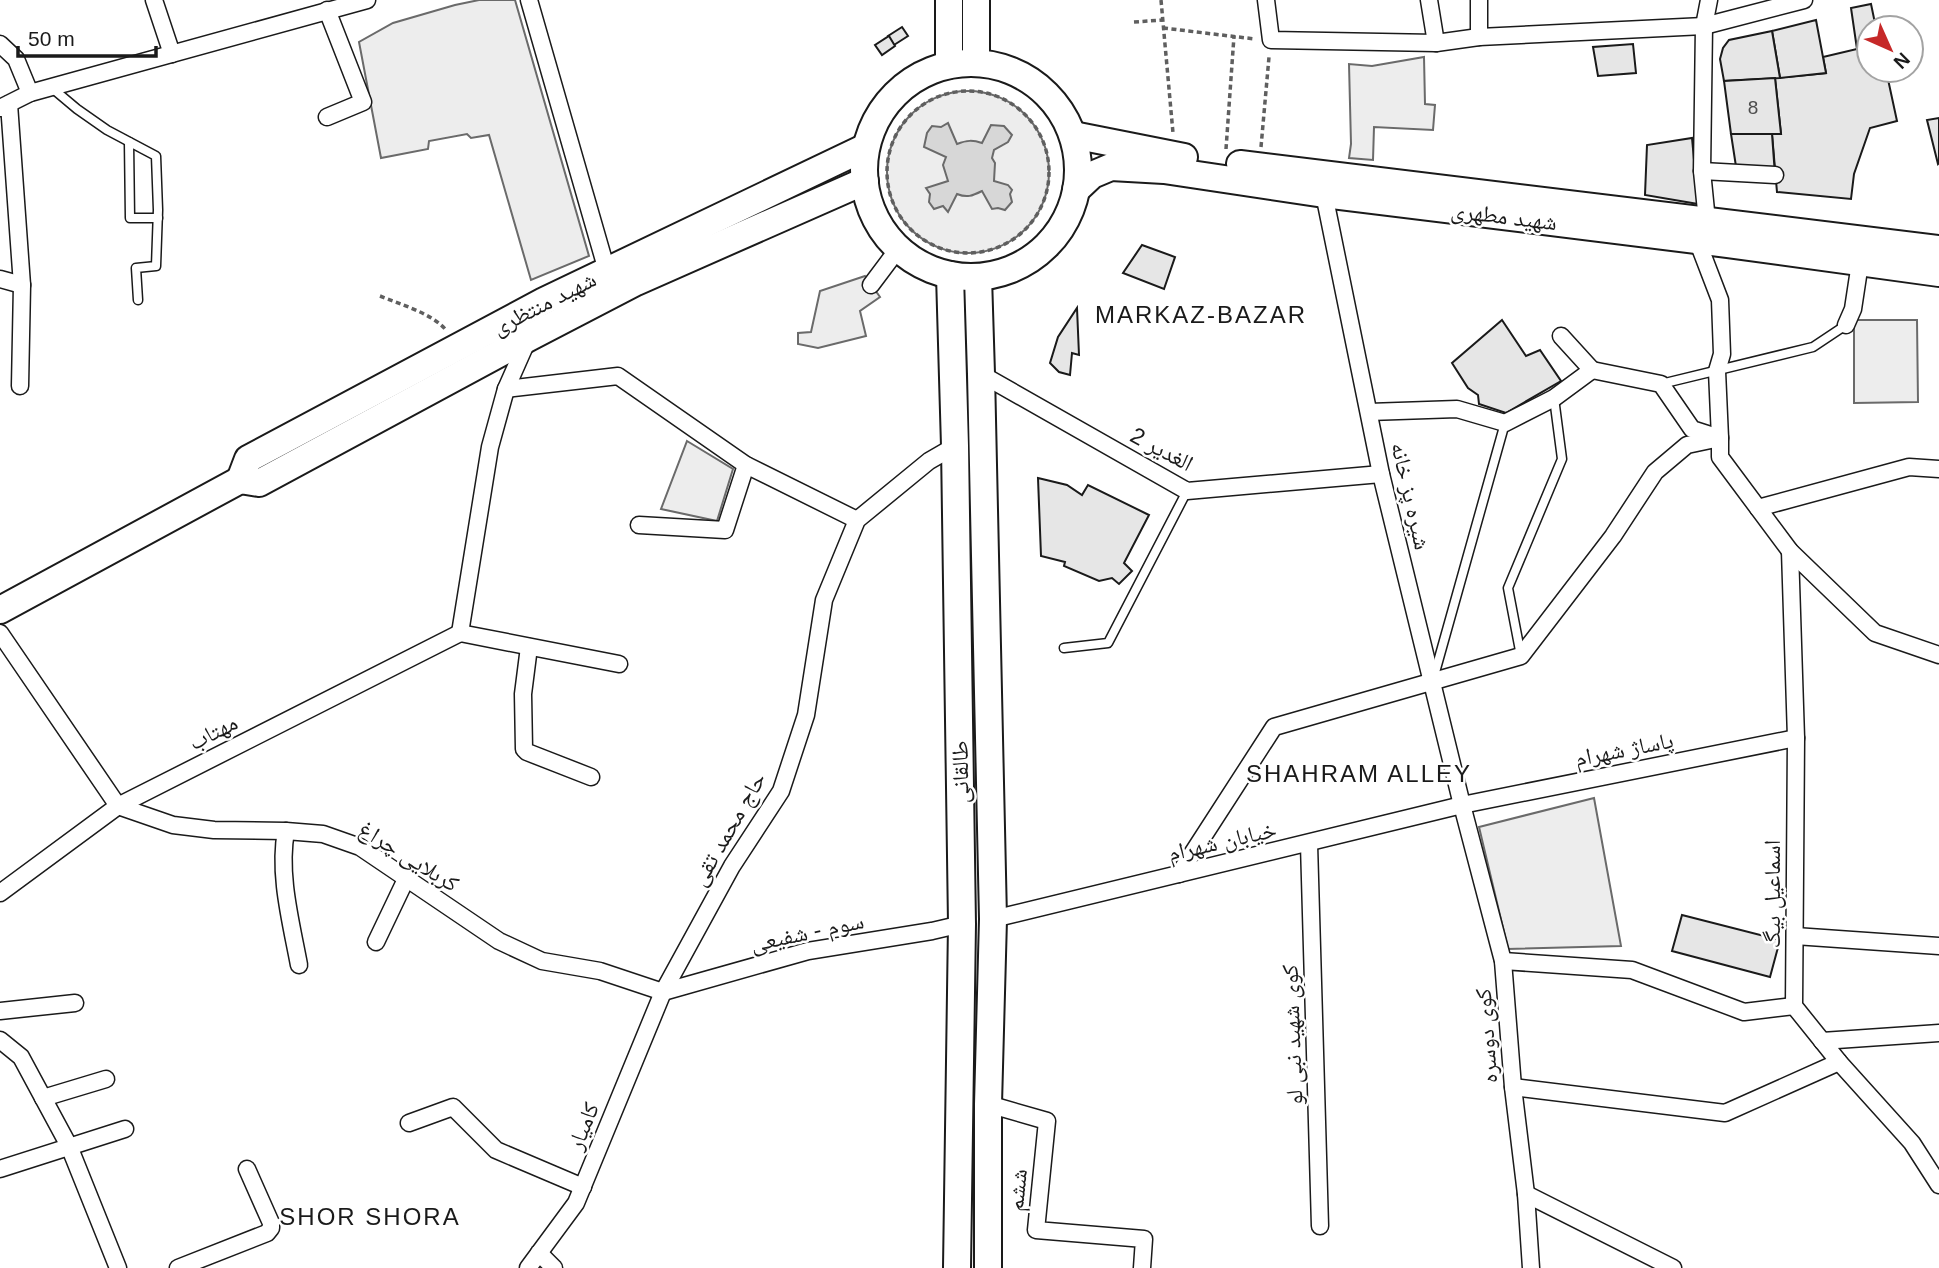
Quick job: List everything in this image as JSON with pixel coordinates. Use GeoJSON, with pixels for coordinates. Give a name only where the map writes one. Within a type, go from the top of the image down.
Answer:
{"type":"FeatureCollection","features":[{"type":"Feature","properties":{"kind":"main road"},"geometry":{"type":"LineString","coordinates":[[949,0],[949,65]]}},
{"type":"Feature","properties":{"kind":"main road"},"geometry":{"type":"LineString","coordinates":[[976,0],[976,63]]}},
{"type":"Feature","properties":{"kind":"main road"},"geometry":{"type":"LineString","coordinates":[[976,63],[1001,67],[1025,77],[1045,92],[1062,112],[1073,135],[1078,162],[1076,190],[1067,217],[1052,241],[1030,259],[1014,267],[978,277],[950,275],[913,261],[909,243],[883,232],[872,212],[864,169],[866,147],[873,127],[896,93],[921,76],[949,65],[976,63]]}},
{"type":"Feature","properties":{"kind":"main road","name":"شهید مطهری"},"geometry":{"type":"LineString","coordinates":[[1073,135],[1175,156],[1225,163],[1366,169],[1702,230],[1860,262],[1939,273]]}},
{"type":"Feature","properties":{"kind":"main road","name":"شهید منتظری"},"geometry":{"type":"LineString","coordinates":[[0,610],[240,480],[259,483],[530,337],[551,312],[607,271],[866,147]]}},
{"type":"Feature","properties":{"kind":"main road","name":"شهید مطهری"},"geometry":{"type":"LineString","coordinates":[[1076,190],[1092,175],[1111,167],[1164,170],[1324,194],[1702,230],[1939,249]]}},
{"type":"Feature","properties":{"kind":"main road","name":"شهید منتظری"},"geometry":{"type":"LineString","coordinates":[[240,480],[248,459],[459,346],[636,282],[865,181]]}},
{"type":"Feature","properties":{"kind":"main road","name":"طالقانی"},"geometry":{"type":"LineString","coordinates":[[950,275],[962,923],[957,1268]]}},
{"type":"Feature","properties":{"kind":"main road","name":"طالقانی"},"geometry":{"type":"LineString","coordinates":[[978,277],[993,919],[988,1104],[988,1268]]}},
{"type":"Feature","properties":{"kind":"main road"},"geometry":{"type":"LineString","coordinates":[[962,923],[993,919]]}},
{"type":"Feature","properties":{"kind":"street"},"geometry":{"type":"LineString","coordinates":[[153,0],[172,54]]}},
{"type":"Feature","properties":{"kind":"street"},"geometry":{"type":"LineString","coordinates":[[20,386],[22,285],[4,106],[30,93],[367,0]]}},
{"type":"Feature","properties":{"kind":"street"},"geometry":{"type":"LineString","coordinates":[[529,0],[607,271]]}},
{"type":"Feature","properties":{"kind":"street"},"geometry":{"type":"LineString","coordinates":[[1266,0],[1271,40],[1436,43],[1479,37],[1704,26],[1804,0]]}},
{"type":"Feature","properties":{"kind":"street"},"geometry":{"type":"LineString","coordinates":[[1429,0],[1436,43]]}},
{"type":"Feature","properties":{"kind":"street"},"geometry":{"type":"LineString","coordinates":[[1479,0],[1479,37]]}},
{"type":"Feature","properties":{"kind":"street"},"geometry":{"type":"LineString","coordinates":[[1709,0],[1704,26],[1702,230],[1720,300],[1722,354],[1717,371],[1720,457],[1790,551],[1875,634],[1939,655]]}},
{"type":"Feature","properties":{"kind":"street"},"geometry":{"type":"LineString","coordinates":[[327,10],[363,102],[327,117]]}},
{"type":"Feature","properties":{"kind":"street"},"geometry":{"type":"LineString","coordinates":[[0,44],[16,59],[30,93]]}},
{"type":"Feature","properties":{"kind":"street"},"geometry":{"type":"LineString","coordinates":[[1702,171],[1775,175]]}},
{"type":"Feature","properties":{"kind":"street","name":"شیره پز خانه"},"geometry":{"type":"LineString","coordinates":[[1324,194],[1381,474],[1462,806]]}},
{"type":"Feature","properties":{"kind":"street"},"geometry":{"type":"LineString","coordinates":[[871,285],[909,243]]}},
{"type":"Feature","properties":{"kind":"street"},"geometry":{"type":"LineString","coordinates":[[1846,326],[1853,309],[1860,262]]}},
{"type":"Feature","properties":{"kind":"street"},"geometry":{"type":"LineString","coordinates":[[0,279],[22,285]]}},
{"type":"Feature","properties":{"kind":"street"},"geometry":{"type":"LineString","coordinates":[[1561,336],[1592,370],[1661,384],[1692,429],[1720,438]]}},
{"type":"Feature","properties":{"kind":"street"},"geometry":{"type":"LineString","coordinates":[[530,337],[506,388],[490,447],[460,633],[619,664]]}},
{"type":"Feature","properties":{"kind":"street"},"geometry":{"type":"LineString","coordinates":[[1369,412],[1457,408],[1505,423],[1554,398],[1592,370]]}},
{"type":"Feature","properties":{"kind":"street","name":"2 الغدیر"},"geometry":{"type":"LineString","coordinates":[[981,374],[1186,491],[1381,474]]}},
{"type":"Feature","properties":{"kind":"street"},"geometry":{"type":"LineString","coordinates":[[506,388],[618,376],[746,465],[857,520],[929,461],[955,446]]}},
{"type":"Feature","properties":{"kind":"street"},"geometry":{"type":"LineString","coordinates":[[1179,874],[1274,727],[1521,656],[1613,536],[1655,472],[1687,445],[1720,438]]}},
{"type":"Feature","properties":{"kind":"street"},"geometry":{"type":"LineString","coordinates":[[639,525],[725,530],[746,465]]}},
{"type":"Feature","properties":{"kind":"street"},"geometry":{"type":"LineString","coordinates":[[1758,508],[1909,467],[1939,469]]}},
{"type":"Feature","properties":{"kind":"street","name":"حاج محمد تقی"},"geometry":{"type":"LineString","coordinates":[[663,992],[732,866],[781,791],[806,715],[824,600],[857,520]]}},
{"type":"Feature","properties":{"kind":"street","name":"اسماعیل بیگ"},"geometry":{"type":"LineString","coordinates":[[1790,551],[1796,738],[1794,1006]]}},
{"type":"Feature","properties":{"kind":"street"},"geometry":{"type":"LineString","coordinates":[[0,633],[118,806]]}},
{"type":"Feature","properties":{"kind":"street","name":"مهتاب"},"geometry":{"type":"LineString","coordinates":[[0,893],[118,806],[460,633]]}},
{"type":"Feature","properties":{"kind":"street"},"geometry":{"type":"LineString","coordinates":[[528,646],[523,694],[524,749],[591,777]]}},
{"type":"Feature","properties":{"kind":"street","name":"پاساژ شهرام"},"geometry":{"type":"LineString","coordinates":[[1462,806],[1796,738]]}},
{"type":"Feature","properties":{"kind":"street","name":"کربلایی چراغ"},"geometry":{"type":"LineString","coordinates":[[118,806],[173,825],[214,830],[323,834],[360,848],[407,877],[499,942],[542,961],[600,971],[663,992]]}},
{"type":"Feature","properties":{"kind":"street","name":"خیابان شهرام"},"geometry":{"type":"LineString","coordinates":[[993,919],[1462,806]]}},
{"type":"Feature","properties":{"kind":"street","name":"کوی دوسره"},"geometry":{"type":"LineString","coordinates":[[1462,806],[1503,961],[1531,1268]]}},
{"type":"Feature","properties":{"kind":"street"},"geometry":{"type":"LineString","coordinates":[[286,831],[282,850],[288,905],[299,965]]}},
{"type":"Feature","properties":{"kind":"street","name":"کوی شهید نبی لو"},"geometry":{"type":"LineString","coordinates":[[1309,844],[1320,1226]]}},
{"type":"Feature","properties":{"kind":"street"},"geometry":{"type":"LineString","coordinates":[[376,942],[407,877]]}},
{"type":"Feature","properties":{"kind":"street","name":"سوم - شفیعی"},"geometry":{"type":"LineString","coordinates":[[663,992],[808,951],[932,931],[962,923]]}},
{"type":"Feature","properties":{"kind":"street"},"geometry":{"type":"LineString","coordinates":[[1795,936],[1939,946]]}},
{"type":"Feature","properties":{"kind":"street"},"geometry":{"type":"LineString","coordinates":[[1503,961],[1632,970],[1744,1012],[1794,1006],[1839,1062],[1912,1143],[1939,1185]]}},
{"type":"Feature","properties":{"kind":"street","name":"کامیار"},"geometry":{"type":"LineString","coordinates":[[528,1268],[576,1203],[663,992]]}},
{"type":"Feature","properties":{"kind":"street"},"geometry":{"type":"LineString","coordinates":[[0,1012],[75,1003]]}},
{"type":"Feature","properties":{"kind":"street"},"geometry":{"type":"LineString","coordinates":[[1822,1041],[1939,1033]]}},
{"type":"Feature","properties":{"kind":"street"},"geometry":{"type":"LineString","coordinates":[[0,1041],[21,1058],[69,1146],[118,1268]]}},
{"type":"Feature","properties":{"kind":"street"},"geometry":{"type":"LineString","coordinates":[[1513,1087],[1725,1112],[1839,1062]]}},
{"type":"Feature","properties":{"kind":"street"},"geometry":{"type":"LineString","coordinates":[[43,1098],[106,1079]]}},
{"type":"Feature","properties":{"kind":"street","name":"ششم"},"geometry":{"type":"LineString","coordinates":[[988,1104],[1047,1121],[1036,1230],[1144,1239],[1142,1268]]}},
{"type":"Feature","properties":{"kind":"street"},"geometry":{"type":"LineString","coordinates":[[409,1123],[453,1107],[496,1150],[583,1187]]}},
{"type":"Feature","properties":{"kind":"street"},"geometry":{"type":"LineString","coordinates":[[0,1169],[125,1129]]}},
{"type":"Feature","properties":{"kind":"street"},"geometry":{"type":"LineString","coordinates":[[178,1268],[267,1233],[271,1228],[247,1169]]}},
{"type":"Feature","properties":{"kind":"street"},"geometry":{"type":"LineString","coordinates":[[1526,1194],[1673,1268]]}},
{"type":"Feature","properties":{"kind":"street"},"geometry":{"type":"LineString","coordinates":[[539,1254],[554,1268]]}},
{"type":"Feature","properties":{"kind":"lane"},"geometry":{"type":"LineString","coordinates":[[52,88],[97,123],[156,156],[156,266],[136,268],[138,300]]}},
{"type":"Feature","properties":{"kind":"lane"},"geometry":{"type":"LineString","coordinates":[[129,142],[130,218],[158,218]]}},
{"type":"Feature","properties":{"kind":"lane"},"geometry":{"type":"LineString","coordinates":[[1661,384],[1813,347],[1846,326]]}},
{"type":"Feature","properties":{"kind":"lane"},"geometry":{"type":"LineString","coordinates":[[1521,656],[1508,588],[1562,459],[1554,398]]}},
{"type":"Feature","properties":{"kind":"lane"},"geometry":{"type":"LineString","coordinates":[[1432,682],[1505,423]]}},
{"type":"Feature","properties":{"kind":"lane"},"geometry":{"type":"LineString","coordinates":[[1064,648],[1108,643],[1186,491]]}},
{"type":"Feature","properties":{"kind":"path"},"geometry":{"type":"LineString","coordinates":[[1161,0],[1175,156]]}},
{"type":"Feature","properties":{"kind":"path"},"geometry":{"type":"LineString","coordinates":[[1134,22],[1162,20]]}},
{"type":"Feature","properties":{"kind":"path"},"geometry":{"type":"LineString","coordinates":[[1163,28],[1271,40],[1259,166]]}},
{"type":"Feature","properties":{"kind":"path"},"geometry":{"type":"LineString","coordinates":[[1225,163],[1234,36]]}},
{"type":"Feature","properties":{"kind":"path"},"geometry":{"type":"LineString","coordinates":[[971,90],[989,93],[1011,102],[1030,118],[1042,136],[1047,153],[1049,174],[1044,201],[1037,215],[1008,242],[986,251],[963,253],[909,243],[905,222],[894,204],[888,182],[888,158],[896,135],[912,114],[934,98],[952,92],[971,90]]}},
{"type":"Feature","properties":{"kind":"path"},"geometry":{"type":"LineString","coordinates":[[380,296],[441,324],[459,346]]}},
{"type":"Feature","properties":{"kind":"shaded area"},"geometry":{"type":"Polygon","coordinates":[[[479,0],[515,0],[589,256],[531,280],[489,135],[471,138],[467,134],[429,141],[428,149],[381,158],[359,42],[393,23],[479,0]]]}},
{"type":"Feature","properties":{"kind":"shaded area"},"geometry":{"type":"Polygon","coordinates":[[[1424,57],[1425,104],[1435,105],[1433,130],[1374,127],[1373,160],[1349,158],[1349,64],[1372,66],[1424,57]]]}},
{"type":"Feature","properties":{"kind":"shaded area"},"geometry":{"type":"Polygon","coordinates":[[[968,91],[999,97],[1025,115],[1043,141],[1049,172],[1043,203],[1025,229],[999,247],[968,253],[937,247],[911,229],[893,203],[887,172],[893,141],[911,115],[937,97],[968,91]]]}},
{"type":"Feature","properties":{"kind":"shaded area"},"geometry":{"type":"Polygon","coordinates":[[[948,123],[957,144],[970,141],[982,143],[991,125],[1004,126],[1012,135],[1008,142],[994,150],[992,158],[995,163],[994,181],[1008,185],[1012,190],[1012,202],[1005,210],[992,209],[982,191],[970,196],[957,194],[948,212],[943,206],[934,209],[929,202],[930,194],[926,188],[948,181],[943,165],[946,157],[924,147],[927,133],[932,126],[941,127],[948,123]]]}},
{"type":"Feature","properties":{"kind":"shaded area"},"geometry":{"type":"Polygon","coordinates":[[[865,276],[880,297],[860,311],[866,336],[818,348],[798,344],[798,333],[811,332],[820,291],[865,276]]]}},
{"type":"Feature","properties":{"kind":"shaded area"},"geometry":{"type":"Polygon","coordinates":[[[1854,320],[1917,320],[1918,402],[1854,403],[1854,320]]]}},
{"type":"Feature","properties":{"kind":"shaded area"},"geometry":{"type":"Polygon","coordinates":[[[687,441],[733,469],[717,521],[661,509],[687,441]]]}},
{"type":"Feature","properties":{"kind":"shaded area"},"geometry":{"type":"Polygon","coordinates":[[[1594,798],[1621,946],[1508,949],[1479,827],[1594,798]]]}},
{"type":"Feature","properties":{"kind":"building"},"geometry":{"type":"Polygon","coordinates":[[[1871,4],[1873,14],[1855,14],[1855,35],[1851,8],[1871,4]]]}},
{"type":"Feature","properties":{"kind":"building"},"geometry":{"type":"Polygon","coordinates":[[[1816,20],[1826,73],[1780,78],[1772,31],[1816,20]]]}},
{"type":"Feature","properties":{"kind":"building"},"geometry":{"type":"Polygon","coordinates":[[[902,27],[908,36],[894,45],[888,36],[902,27]]]}},
{"type":"Feature","properties":{"kind":"building"},"geometry":{"type":"Polygon","coordinates":[[[1772,31],[1780,78],[1724,81],[1720,59],[1729,40],[1772,31]]]}},
{"type":"Feature","properties":{"kind":"building"},"geometry":{"type":"Polygon","coordinates":[[[889,36],[895,46],[882,55],[875,45],[889,36]]]}},
{"type":"Feature","properties":{"kind":"building"},"geometry":{"type":"Polygon","coordinates":[[[1633,44],[1636,73],[1598,76],[1593,47],[1633,44]]]}},
{"type":"Feature","properties":{"kind":"building"},"geometry":{"type":"Polygon","coordinates":[[[1855,49],[1855,84],[1889,84],[1897,121],[1870,128],[1854,174],[1851,199],[1777,192],[1772,134],[1781,134],[1775,78],[1826,73],[1823,57],[1855,49]]]}},
{"type":"Feature","properties":{"kind":"building"},"geometry":{"type":"Polygon","coordinates":[[[1775,78],[1781,134],[1731,134],[1724,81],[1775,78]]]}},
{"type":"Feature","properties":{"kind":"building"},"geometry":{"type":"Polygon","coordinates":[[[1939,118],[1939,163],[1938,164],[1927,120],[1939,118]]]}},
{"type":"Feature","properties":{"kind":"building"},"geometry":{"type":"Polygon","coordinates":[[[1731,134],[1772,134],[1775,175],[1737,173],[1731,134]]]}},
{"type":"Feature","properties":{"kind":"building"},"geometry":{"type":"Polygon","coordinates":[[[1692,138],[1698,204],[1645,195],[1647,145],[1692,138]]]}},
{"type":"Feature","properties":{"kind":"building"},"geometry":{"type":"Polygon","coordinates":[[[1142,245],[1175,257],[1164,289],[1123,273],[1142,245]]]}},
{"type":"Feature","properties":{"kind":"building"},"geometry":{"type":"Polygon","coordinates":[[[1077,308],[1079,355],[1072,353],[1070,375],[1059,372],[1050,363],[1058,337],[1077,308]]]}},
{"type":"Feature","properties":{"kind":"building"},"geometry":{"type":"Polygon","coordinates":[[[1502,320],[1526,356],[1540,350],[1561,381],[1506,413],[1479,404],[1478,395],[1468,388],[1452,363],[1502,320]]]}},
{"type":"Feature","properties":{"kind":"building"},"geometry":{"type":"Polygon","coordinates":[[[1038,478],[1067,485],[1082,495],[1088,485],[1149,515],[1124,563],[1132,571],[1119,584],[1112,578],[1099,581],[1064,566],[1065,562],[1041,556],[1038,478]]]}},
{"type":"Feature","properties":{"kind":"building"},"geometry":{"type":"Polygon","coordinates":[[[1682,915],[1780,940],[1770,977],[1672,951],[1682,915]]]}},
{"type":"Feature","properties":{"kind":"district","name":"MARKAZ-BAZAR"},"geometry":{"type":"Point","coordinates":[1201,314]}},
{"type":"Feature","properties":{"kind":"district","name":"SHAHRAM ALLEY"},"geometry":{"type":"Point","coordinates":[1359,773]}},
{"type":"Feature","properties":{"kind":"district","name":"SHOR SHORA"},"geometry":{"type":"Point","coordinates":[370,1216]}}]}
